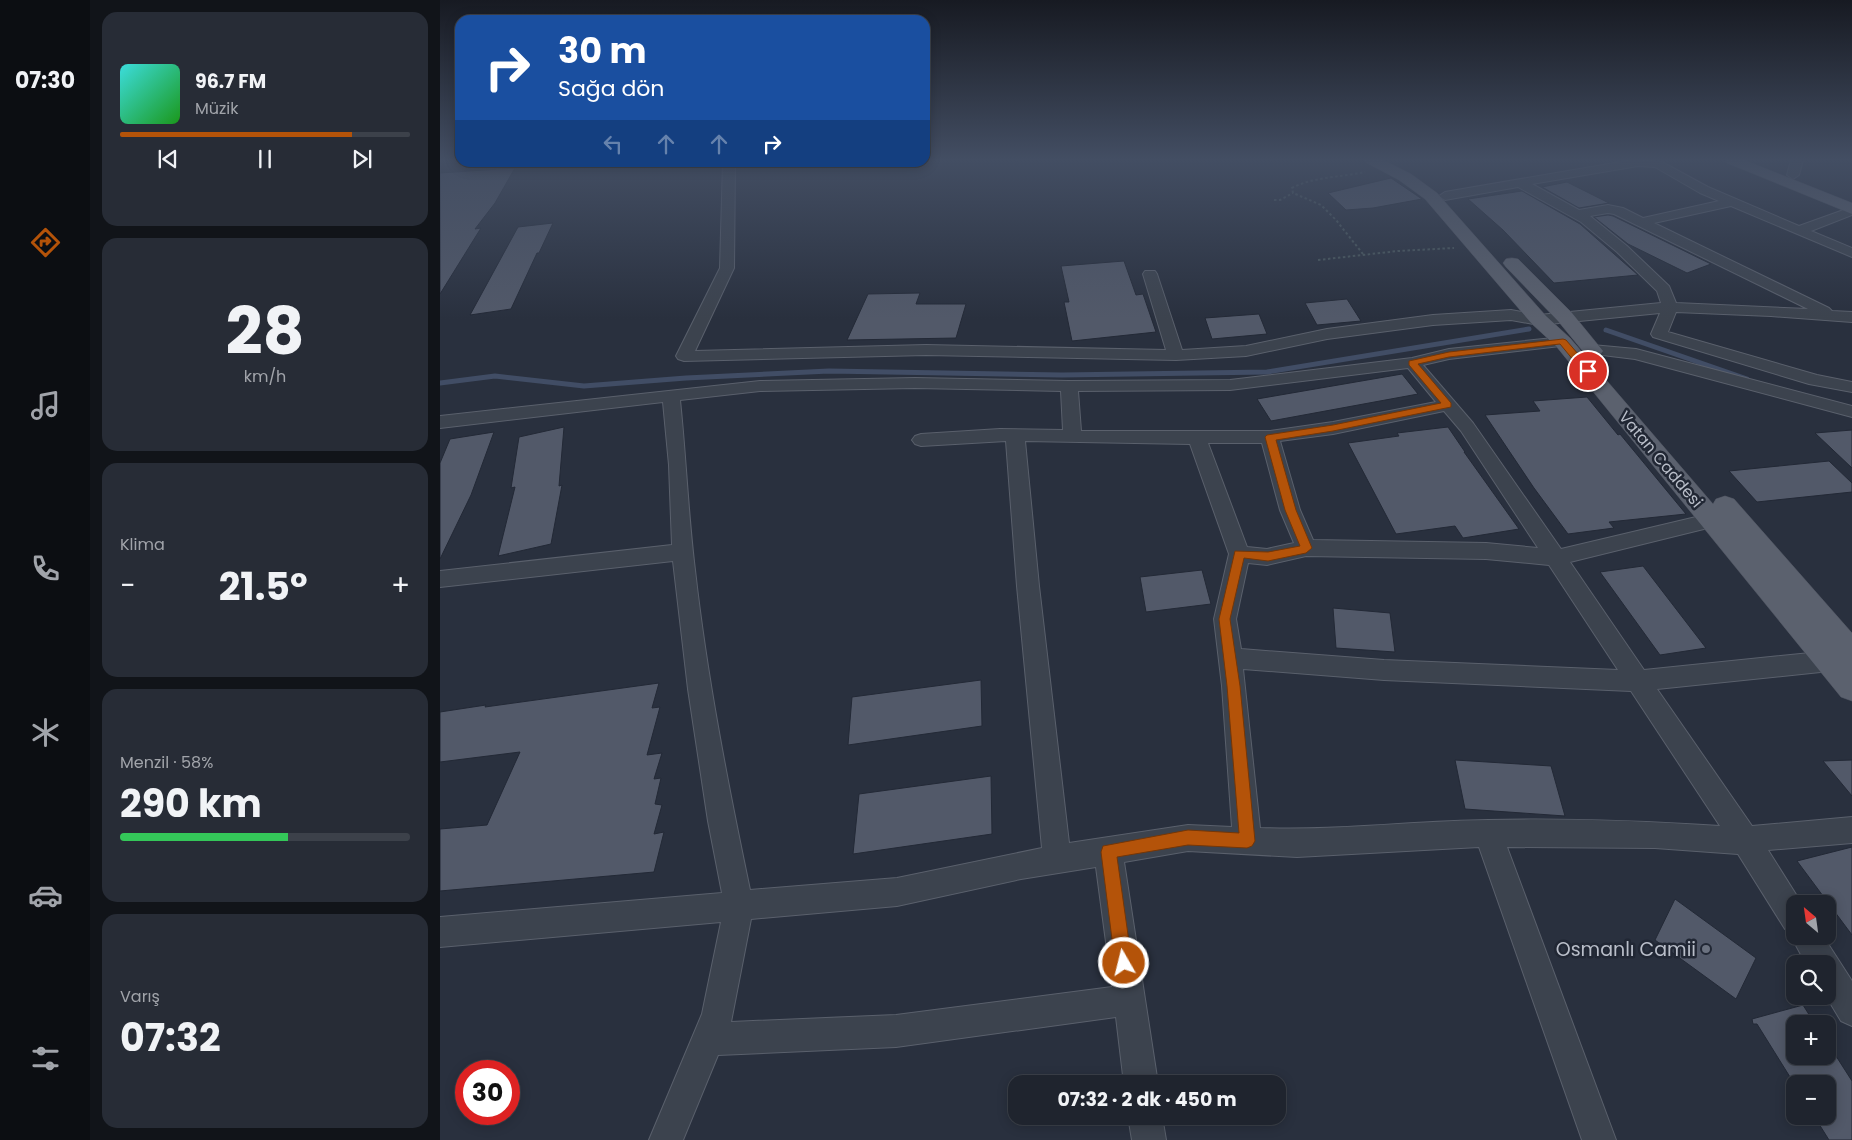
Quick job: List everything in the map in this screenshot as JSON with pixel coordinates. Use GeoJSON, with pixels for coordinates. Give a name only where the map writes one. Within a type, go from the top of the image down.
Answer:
{"type":"FeatureCollection","features":[{"type":"Feature","properties":{"kind":"main road","name":"Vatan Caddesi"},"geometry":{"type":"LineString","coordinates":[[1446,213],[1540,320],[1563,342],[1852,688]]}},
{"type":"Feature","properties":{"kind":"main road","name":"Vatan Caddesi"},"geometry":{"type":"LineString","coordinates":[[1462,213],[1565,317],[1852,654]]}},
{"type":"Feature","properties":{"kind":"street"},"geometry":{"type":"LineString","coordinates":[[728,213],[727,268],[684,356],[926,350],[1176,356],[1246,351],[1328,334],[1433,320],[1510,315],[1540,320],[1670,306],[1852,317]]}},
{"type":"Feature","properties":{"kind":"street"},"geometry":{"type":"LineString","coordinates":[[1576,214],[1581,213]]}},
{"type":"Feature","properties":{"kind":"street"},"geometry":{"type":"LineString","coordinates":[[1623,213],[1833,315]]}},
{"type":"Feature","properties":{"kind":"street"},"geometry":{"type":"LineString","coordinates":[[1642,222],[1682,213]]}},
{"type":"Feature","properties":{"kind":"street"},"geometry":{"type":"LineString","coordinates":[[1759,213],[1852,253]]}},
{"type":"Feature","properties":{"kind":"street"},"geometry":{"type":"LineString","coordinates":[[1800,230],[1844,213]]}},
{"type":"Feature","properties":{"kind":"street"},"geometry":{"type":"LineString","coordinates":[[1576,214],[1622,248],[1664,289],[1670,306],[1659,334],[1816,380],[1852,387]]}},
{"type":"Feature","properties":{"kind":"street"},"geometry":{"type":"LineString","coordinates":[[1150,274],[1176,356]]}},
{"type":"Feature","properties":{"kind":"street"},"geometry":{"type":"LineString","coordinates":[[440,422],[760,386],[915,383],[1069,386],[1230,384],[1412,363],[1449,354],[1563,342]]}},
{"type":"Feature","properties":{"kind":"street"},"geometry":{"type":"LineString","coordinates":[[1592,350],[1636,354],[1852,412]]}},
{"type":"Feature","properties":{"kind":"street"},"geometry":{"type":"LineString","coordinates":[[1412,363],[1467,427],[1746,841],[1786,905]]}},
{"type":"Feature","properties":{"kind":"street"},"geometry":{"type":"LineString","coordinates":[[1069,386],[1072,437]]}},
{"type":"Feature","properties":{"kind":"street"},"geometry":{"type":"LineString","coordinates":[[666,1140],[718,1015],[739,905],[722,821],[700,689],[683,552],[678,465],[670,396]]}},
{"type":"Feature","properties":{"kind":"street"},"geometry":{"type":"LineString","coordinates":[[921,440],[1016,436],[1270,437],[1333,428],[1447,405]]}},
{"type":"Feature","properties":{"kind":"street"},"geometry":{"type":"LineString","coordinates":[[1016,436],[1028,586],[1057,860]]}},
{"type":"Feature","properties":{"kind":"street"},"geometry":{"type":"LineString","coordinates":[[1270,437],[1290,510],[1306,548]]}},
{"type":"Feature","properties":{"kind":"street"},"geometry":{"type":"LineString","coordinates":[[1197,438],[1239,554],[1224,619],[1230,658],[1247,841]]}},
{"type":"Feature","properties":{"kind":"street"},"geometry":{"type":"LineString","coordinates":[[1239,554],[1268,557],[1306,548],[1486,551],[1556,558],[1713,520]]}},
{"type":"Feature","properties":{"kind":"street"},"geometry":{"type":"LineString","coordinates":[[440,580],[683,552]]}},
{"type":"Feature","properties":{"kind":"street"},"geometry":{"type":"LineString","coordinates":[[1230,658],[1384,670],[1638,681],[1830,661]]}},
{"type":"Feature","properties":{"kind":"street"},"geometry":{"type":"LineString","coordinates":[[440,932],[897,892],[1021,865],[1188,838],[1296,843],[1488,833],[1655,835],[1746,841],[1767,837],[1852,830]]}},
{"type":"Feature","properties":{"kind":"street"},"geometry":{"type":"LineString","coordinates":[[1488,833],[1599,1140]]}},
{"type":"Feature","properties":{"kind":"street"},"geometry":{"type":"LineString","coordinates":[[1108,852],[1140,1075]]}},
{"type":"Feature","properties":{"kind":"street"},"geometry":{"type":"LineString","coordinates":[[1836,984],[1852,1010]]}},
{"type":"Feature","properties":{"kind":"street"},"geometry":{"type":"LineString","coordinates":[[708,1039],[896,1031],[1129,1000]]}},
{"type":"Feature","properties":{"kind":"street"},"geometry":{"type":"LineString","coordinates":[[1146,1125],[1149,1140]]}},
{"type":"Feature","properties":{"kind":"path"},"geometry":{"type":"LineString","coordinates":[[1329,213],[1363,254]]}},
{"type":"Feature","properties":{"kind":"path"},"geometry":{"type":"LineString","coordinates":[[1318,260],[1363,254],[1446,248],[1478,249]]}},
{"type":"Feature","properties":{"kind":"building"},"geometry":{"type":"Polygon","coordinates":[[[440,213],[487,213],[475,229],[481,228],[440,294],[440,213]]]}},
{"type":"Feature","properties":{"kind":"building"},"geometry":{"type":"Polygon","coordinates":[[[1484,213],[1561,213],[1580,224],[1638,275],[1554,283],[1503,230],[1484,213]]]}},
{"type":"Feature","properties":{"kind":"building"},"geometry":{"type":"Polygon","coordinates":[[[1608,215],[1711,264],[1687,273],[1628,244],[1594,217],[1608,215]]]}},
{"type":"Feature","properties":{"kind":"building"},"geometry":{"type":"Polygon","coordinates":[[[553,223],[511,309],[470,315],[518,227],[553,223]]]}},
{"type":"Feature","properties":{"kind":"building"},"geometry":{"type":"Polygon","coordinates":[[[1124,261],[1136,295],[1143,294],[1156,332],[1072,341],[1064,302],[1069,302],[1061,266],[1124,261]]]}},
{"type":"Feature","properties":{"kind":"building"},"geometry":{"type":"Polygon","coordinates":[[[920,293],[916,304],[966,304],[956,338],[847,340],[868,294],[920,293]]]}},
{"type":"Feature","properties":{"kind":"building"},"geometry":{"type":"Polygon","coordinates":[[[1347,299],[1361,321],[1317,325],[1305,303],[1347,299]]]}},
{"type":"Feature","properties":{"kind":"building"},"geometry":{"type":"Polygon","coordinates":[[[1259,314],[1267,334],[1212,339],[1205,318],[1259,314]]]}},
{"type":"Feature","properties":{"kind":"building"},"geometry":{"type":"Polygon","coordinates":[[[1402,374],[1418,394],[1271,421],[1257,399],[1402,374]]]}},
{"type":"Feature","properties":{"kind":"building"},"geometry":{"type":"Polygon","coordinates":[[[1587,397],[1686,514],[1609,522],[1614,528],[1568,534],[1534,488],[1485,415],[1540,411],[1533,401],[1587,397]]]}},
{"type":"Feature","properties":{"kind":"building"},"geometry":{"type":"Polygon","coordinates":[[[564,427],[559,486],[562,485],[551,544],[498,556],[515,487],[511,488],[519,437],[564,427]]]}},
{"type":"Feature","properties":{"kind":"building"},"geometry":{"type":"Polygon","coordinates":[[[1448,427],[1519,529],[1463,538],[1455,526],[1396,534],[1348,443],[1399,436],[1397,433],[1448,427]]]}},
{"type":"Feature","properties":{"kind":"building"},"geometry":{"type":"Polygon","coordinates":[[[1852,430],[1852,468],[1815,433],[1852,430]]]}},
{"type":"Feature","properties":{"kind":"building"},"geometry":{"type":"Polygon","coordinates":[[[494,432],[471,495],[440,559],[440,463],[450,439],[494,432]]]}},
{"type":"Feature","properties":{"kind":"building"},"geometry":{"type":"Polygon","coordinates":[[[1829,461],[1852,483],[1852,492],[1757,502],[1729,471],[1829,461]]]}},
{"type":"Feature","properties":{"kind":"building"},"geometry":{"type":"Polygon","coordinates":[[[1643,566],[1706,648],[1660,655],[1600,572],[1643,566]]]}},
{"type":"Feature","properties":{"kind":"building"},"geometry":{"type":"Polygon","coordinates":[[[1202,570],[1211,604],[1146,612],[1140,577],[1202,570]]]}},
{"type":"Feature","properties":{"kind":"building"},"geometry":{"type":"Polygon","coordinates":[[[1333,608],[1390,613],[1395,652],[1336,648],[1333,608]]]}},
{"type":"Feature","properties":{"kind":"building"},"geometry":{"type":"Polygon","coordinates":[[[981,680],[982,726],[848,745],[852,697],[981,680]]]}},
{"type":"Feature","properties":{"kind":"building"},"geometry":{"type":"Polygon","coordinates":[[[659,683],[652,708],[660,707],[647,755],[662,753],[654,779],[661,778],[655,804],[662,805],[654,834],[664,832],[654,872],[440,891],[440,829],[487,825],[520,752],[440,762],[440,712],[659,683]]]}},
{"type":"Feature","properties":{"kind":"building"},"geometry":{"type":"Polygon","coordinates":[[[1455,760],[1551,766],[1565,816],[1465,809],[1455,760]]]}},
{"type":"Feature","properties":{"kind":"building"},"geometry":{"type":"Polygon","coordinates":[[[1852,760],[1852,796],[1823,761],[1852,760]]]}},
{"type":"Feature","properties":{"kind":"building"},"geometry":{"type":"Polygon","coordinates":[[[991,776],[992,834],[853,854],[859,794],[991,776]]]}},
{"type":"Feature","properties":{"kind":"building"},"geometry":{"type":"Polygon","coordinates":[[[1852,847],[1852,935],[1836,913],[1836,895],[1822,895],[1797,861],[1852,847]]]}},
{"type":"Feature","properties":{"kind":"building","name":"Osmanlı Camii"},"geometry":{"type":"Polygon","coordinates":[[[1675,899],[1756,958],[1736,999],[1655,940],[1675,899]]]}},
{"type":"Feature","properties":{"kind":"building"},"geometry":{"type":"Polygon","coordinates":[[[1803,1005],[1809,1015],[1786,1015],[1786,1065],[1836,1065],[1836,1056],[1852,1081],[1852,1140],[1829,1140],[1820,1125],[1836,1125],[1836,1075],[1789,1075],[1757,1024],[1753,1024],[1752,1019],[1803,1005]]]}},
{"type":"Feature","properties":{"kind":"waterway"},"geometry":{"type":"LineString","coordinates":[[440,383],[495,376],[584,386],[686,378],[829,371],[1062,375],[1267,372],[1529,329]]}},
{"type":"Feature","properties":{"kind":"waterway"},"geometry":{"type":"LineString","coordinates":[[1606,330],[1747,379]]}},
{"type":"Feature","properties":{"kind":"place","name":"Osmanlı Camii"},"geometry":{"type":"Point","coordinates":[1706,949]}},
{"type":"Feature","properties":{"kind":"route"},"geometry":{"type":"LineString","coordinates":[[1124,963],[1108,852],[1188,838],[1247,841],[1234,686],[1224,619],[1239,554],[1268,557],[1306,548],[1290,510],[1270,437],[1333,428],[1447,405],[1412,363],[1449,354],[1563,342],[1588,371]]}}]}
